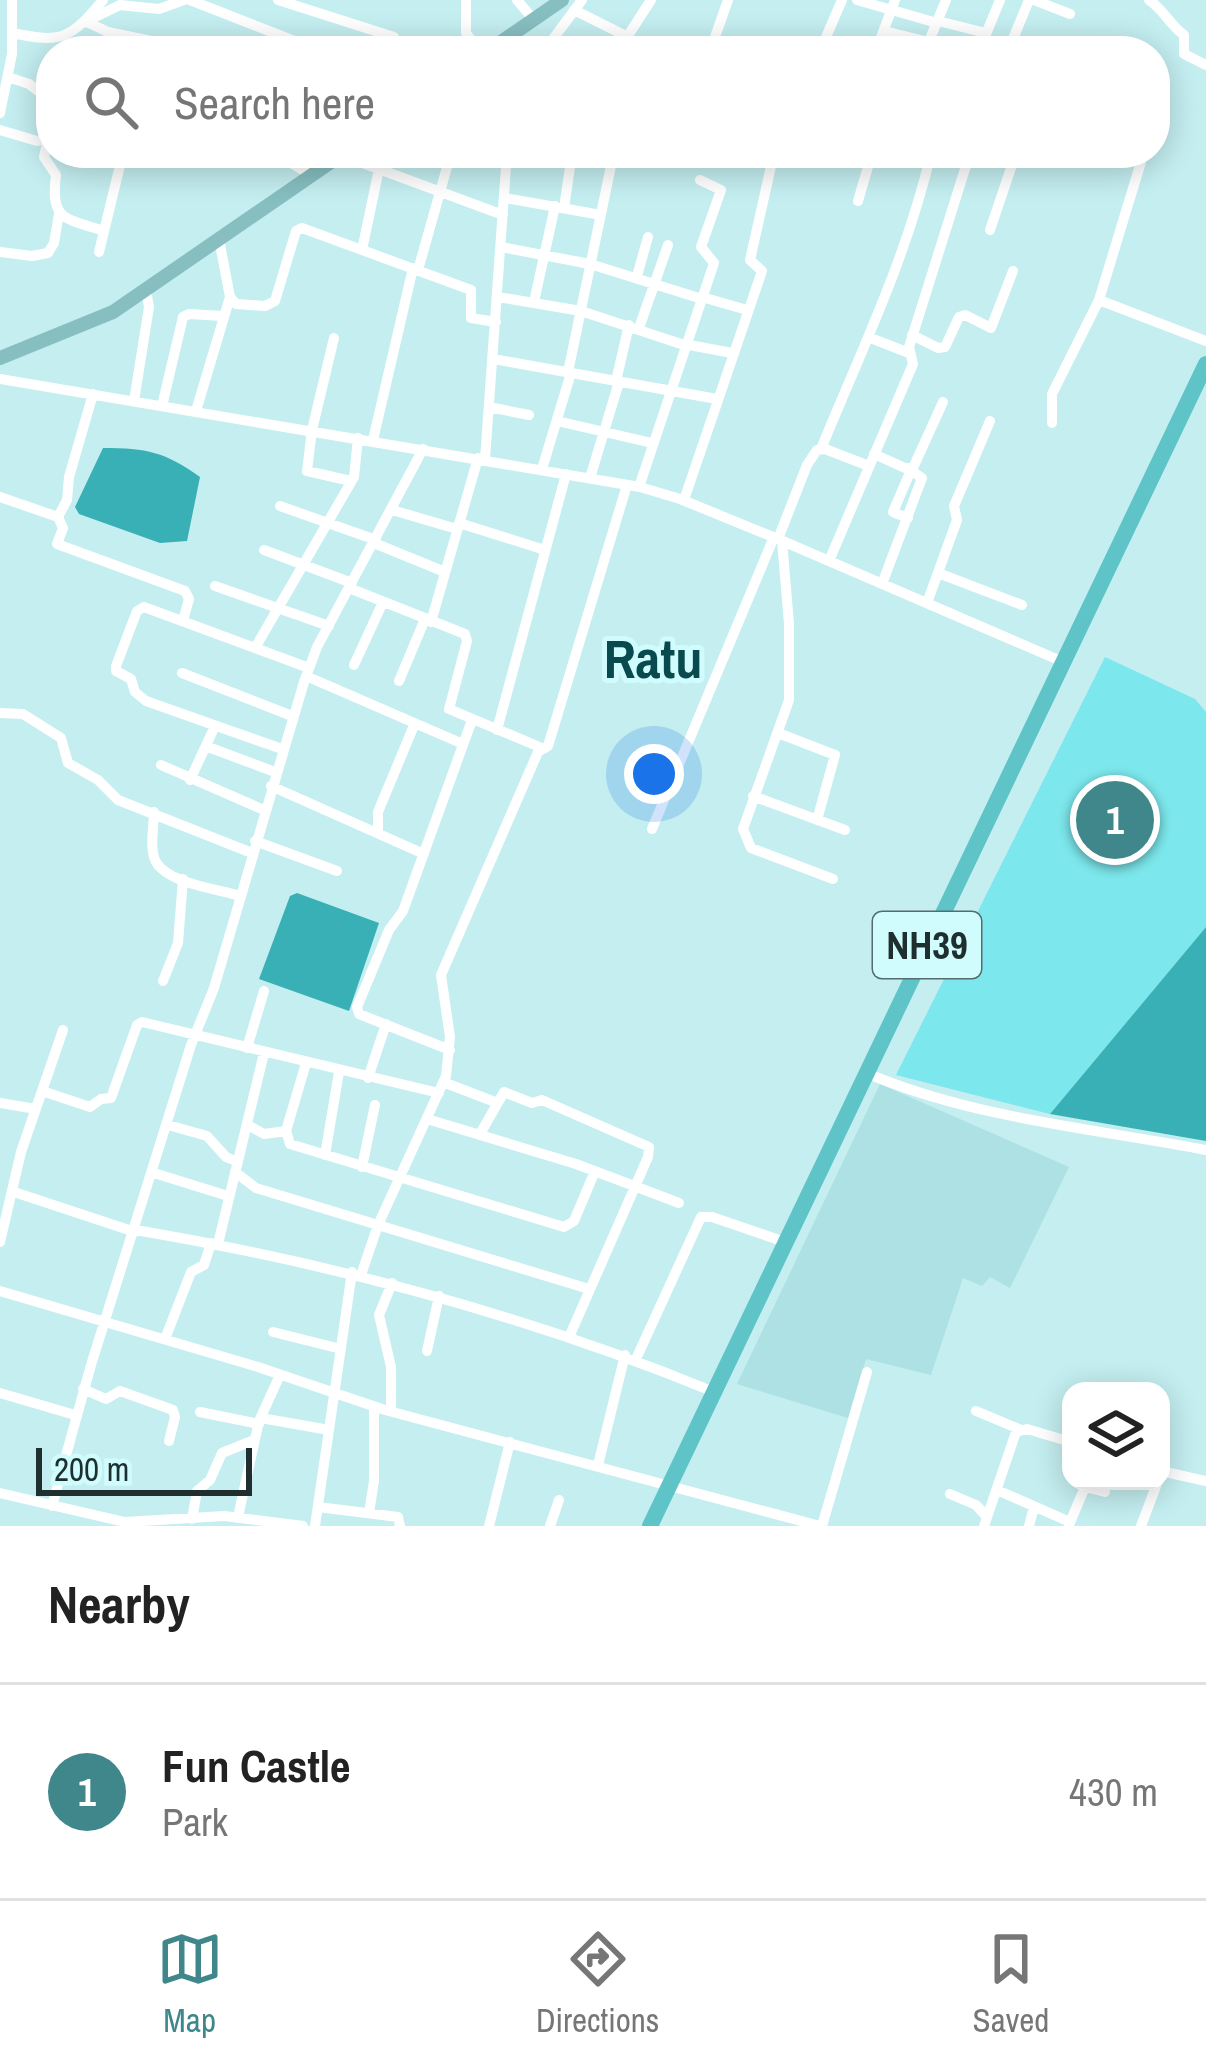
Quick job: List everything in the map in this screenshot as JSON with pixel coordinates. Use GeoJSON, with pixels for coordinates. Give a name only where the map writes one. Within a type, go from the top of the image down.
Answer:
{"type":"FeatureCollection","features":[{"type":"Feature","properties":{"kind":"highway","name":"NH39"},"geometry":{"type":"LineString","coordinates":[[673,1486],[714,1391],[1206,364]]}},
{"type":"Feature","properties":{"kind":"highway","name":"NH39"},"geometry":{"type":"LineString","coordinates":[[654,1526],[876,1077],[1206,384]]}},
{"type":"Feature","properties":{"kind":"main road"},"geometry":{"type":"LineString","coordinates":[[507,36],[573,3]]}},
{"type":"Feature","properties":{"kind":"main road"},"geometry":{"type":"LineString","coordinates":[[0,358],[88,325],[321,168]]}},
{"type":"Feature","properties":{"kind":"street"},"geometry":{"type":"LineString","coordinates":[[0,112],[13,34],[12,0]]}},
{"type":"Feature","properties":{"kind":"street"},"geometry":{"type":"LineString","coordinates":[[86,23],[103,0]]}},
{"type":"Feature","properties":{"kind":"street"},"geometry":{"type":"LineString","coordinates":[[63,36],[120,5],[159,9],[187,0],[270,36]]}},
{"type":"Feature","properties":{"kind":"street"},"geometry":{"type":"LineString","coordinates":[[278,0],[391,36]]}},
{"type":"Feature","properties":{"kind":"street"},"geometry":{"type":"LineString","coordinates":[[466,0],[469,36]]}},
{"type":"Feature","properties":{"kind":"street"},"geometry":{"type":"LineString","coordinates":[[517,0],[533,20]]}},
{"type":"Feature","properties":{"kind":"street"},"geometry":{"type":"LineString","coordinates":[[553,36],[573,3],[626,36],[651,0]]}},
{"type":"Feature","properties":{"kind":"street"},"geometry":{"type":"LineString","coordinates":[[715,36],[728,0]]}},
{"type":"Feature","properties":{"kind":"street"},"geometry":{"type":"LineString","coordinates":[[826,36],[842,0]]}},
{"type":"Feature","properties":{"kind":"street"},"geometry":{"type":"LineString","coordinates":[[857,0],[893,5],[986,33]]}},
{"type":"Feature","properties":{"kind":"street"},"geometry":{"type":"LineString","coordinates":[[931,36],[946,0]]}},
{"type":"Feature","properties":{"kind":"street"},"geometry":{"type":"LineString","coordinates":[[985,36],[1000,0]]}},
{"type":"Feature","properties":{"kind":"street"},"geometry":{"type":"LineString","coordinates":[[1015,36],[1032,0],[1070,14]]}},
{"type":"Feature","properties":{"kind":"street"},"geometry":{"type":"LineString","coordinates":[[1149,0],[1183,34],[1184,54],[1206,65]]}},
{"type":"Feature","properties":{"kind":"street"},"geometry":{"type":"LineString","coordinates":[[882,36],[893,5]]}},
{"type":"Feature","properties":{"kind":"street"},"geometry":{"type":"LineString","coordinates":[[86,23],[127,36]]}},
{"type":"Feature","properties":{"kind":"street"},"geometry":{"type":"LineString","coordinates":[[884,31],[897,36]]}},
{"type":"Feature","properties":{"kind":"street"},"geometry":{"type":"LineString","coordinates":[[108,32],[109,36]]}},
{"type":"Feature","properties":{"kind":"street"},"geometry":{"type":"LineString","coordinates":[[13,34],[36,37]]}},
{"type":"Feature","properties":{"kind":"street"},"geometry":{"type":"LineString","coordinates":[[6,72],[36,89]]}},
{"type":"Feature","properties":{"kind":"street"},"geometry":{"type":"LineString","coordinates":[[0,130],[36,141]]}},
{"type":"Feature","properties":{"kind":"street"},"geometry":{"type":"LineString","coordinates":[[0,252],[32,256],[48,253],[54,243],[59,214],[52,200],[56,175],[50,168]]}},
{"type":"Feature","properties":{"kind":"street"},"geometry":{"type":"LineString","coordinates":[[99,252],[119,168]]}},
{"type":"Feature","properties":{"kind":"street"},"geometry":{"type":"LineString","coordinates":[[299,168],[311,175]]}},
{"type":"Feature","properties":{"kind":"street"},"geometry":{"type":"LineString","coordinates":[[374,168],[503,215]]}},
{"type":"Feature","properties":{"kind":"street"},"geometry":{"type":"LineString","coordinates":[[373,440],[415,269],[447,168]]}},
{"type":"Feature","properties":{"kind":"street"},"geometry":{"type":"LineString","coordinates":[[399,680],[428,620],[481,459],[508,168]]}},
{"type":"Feature","properties":{"kind":"street"},"geometry":{"type":"LineString","coordinates":[[535,302],[570,168]]}},
{"type":"Feature","properties":{"kind":"street"},"geometry":{"type":"LineString","coordinates":[[542,470],[570,372],[611,168]]}},
{"type":"Feature","properties":{"kind":"street"},"geometry":{"type":"LineString","coordinates":[[684,500],[762,272],[750,260],[750,252],[771,168]]}},
{"type":"Feature","properties":{"kind":"street"},"geometry":{"type":"LineString","coordinates":[[857,201],[867,168]]}},
{"type":"Feature","properties":{"kind":"street"},"geometry":{"type":"LineString","coordinates":[[652,829],[809,458],[821,449],[868,338],[915,220],[928,168]]}},
{"type":"Feature","properties":{"kind":"street"},"geometry":{"type":"LineString","coordinates":[[829,561],[914,364],[909,353],[912,335],[965,168]]}},
{"type":"Feature","properties":{"kind":"street"},"geometry":{"type":"LineString","coordinates":[[989,230],[1011,168]]}},
{"type":"Feature","properties":{"kind":"street"},"geometry":{"type":"LineString","coordinates":[[1052,422],[1052,394],[1099,300],[1140,168]]}},
{"type":"Feature","properties":{"kind":"street"},"geometry":{"type":"LineString","coordinates":[[362,250],[379,170]]}},
{"type":"Feature","properties":{"kind":"street"},"geometry":{"type":"LineString","coordinates":[[315,1526],[357,1274],[441,1088],[450,1050],[441,975],[542,748],[549,742],[714,260],[701,247],[722,190],[700,180]]}},
{"type":"Feature","properties":{"kind":"street"},"geometry":{"type":"LineString","coordinates":[[505,198],[601,215]]}},
{"type":"Feature","properties":{"kind":"street"},"geometry":{"type":"LineString","coordinates":[[59,214],[104,231]]}},
{"type":"Feature","properties":{"kind":"street"},"geometry":{"type":"LineString","coordinates":[[230,297],[243,306],[275,301],[297,228],[472,291],[470,316],[496,322]]}},
{"type":"Feature","properties":{"kind":"street"},"geometry":{"type":"LineString","coordinates":[[637,277],[648,237]]}},
{"type":"Feature","properties":{"kind":"street"},"geometry":{"type":"LineString","coordinates":[[196,411],[230,297],[219,239]]}},
{"type":"Feature","properties":{"kind":"street"},"geometry":{"type":"LineString","coordinates":[[590,478],[634,327],[668,245]]}},
{"type":"Feature","properties":{"kind":"street"},"geometry":{"type":"LineString","coordinates":[[501,248],[590,264],[747,310]]}},
{"type":"Feature","properties":{"kind":"street"},"geometry":{"type":"LineString","coordinates":[[912,335],[942,348],[962,315],[991,328],[1013,272]]}},
{"type":"Feature","properties":{"kind":"street"},"geometry":{"type":"LineString","coordinates":[[134,401],[149,307],[146,290]]}},
{"type":"Feature","properties":{"kind":"street"},"geometry":{"type":"LineString","coordinates":[[498,297],[581,311],[684,345],[732,352]]}},
{"type":"Feature","properties":{"kind":"street"},"geometry":{"type":"LineString","coordinates":[[1099,300],[1206,341]]}},
{"type":"Feature","properties":{"kind":"street"},"geometry":{"type":"LineString","coordinates":[[162,406],[183,317],[224,316]]}},
{"type":"Feature","properties":{"kind":"street"},"geometry":{"type":"LineString","coordinates":[[334,338],[312,430],[308,473],[351,481]]}},
{"type":"Feature","properties":{"kind":"street"},"geometry":{"type":"LineString","coordinates":[[868,338],[909,353]]}},
{"type":"Feature","properties":{"kind":"street"},"geometry":{"type":"LineString","coordinates":[[493,359],[717,399]]}},
{"type":"Feature","properties":{"kind":"street"},"geometry":{"type":"LineString","coordinates":[[0,379],[633,486],[684,500],[1061,661]]}},
{"type":"Feature","properties":{"kind":"street"},"geometry":{"type":"LineString","coordinates":[[58,517],[67,500],[93,394]]}},
{"type":"Feature","properties":{"kind":"street"},"geometry":{"type":"LineString","coordinates":[[882,584],[908,518],[893,512],[943,402]]}},
{"type":"Feature","properties":{"kind":"street"},"geometry":{"type":"LineString","coordinates":[[489,407],[529,415]]}},
{"type":"Feature","properties":{"kind":"street"},"geometry":{"type":"LineString","coordinates":[[556,421],[652,443]]}},
{"type":"Feature","properties":{"kind":"street"},"geometry":{"type":"LineString","coordinates":[[927,603],[957,520],[954,506],[990,421]]}},
{"type":"Feature","properties":{"kind":"street"},"geometry":{"type":"LineString","coordinates":[[255,648],[351,481],[358,438]]}},
{"type":"Feature","properties":{"kind":"street"},"geometry":{"type":"LineString","coordinates":[[51,1526],[75,1415],[214,988],[292,716],[329,626],[423,448]]}},
{"type":"Feature","properties":{"kind":"street"},"geometry":{"type":"LineString","coordinates":[[821,449],[910,470]]}},
{"type":"Feature","properties":{"kind":"street"},"geometry":{"type":"LineString","coordinates":[[497,730],[566,474]]}},
{"type":"Feature","properties":{"kind":"street"},"geometry":{"type":"LineString","coordinates":[[0,497],[58,517],[63,527],[56,543],[59,547],[188,592],[182,621]]}},
{"type":"Feature","properties":{"kind":"street"},"geometry":{"type":"LineString","coordinates":[[280,506],[445,572]]}},
{"type":"Feature","properties":{"kind":"street"},"geometry":{"type":"LineString","coordinates":[[392,510],[545,550]]}},
{"type":"Feature","properties":{"kind":"street"},"geometry":{"type":"LineString","coordinates":[[778,539],[790,686],[743,829],[751,848],[833,879]]}},
{"type":"Feature","properties":{"kind":"street"},"geometry":{"type":"LineString","coordinates":[[264,550],[467,636],[451,711],[542,748]]}},
{"type":"Feature","properties":{"kind":"street"},"geometry":{"type":"LineString","coordinates":[[938,573],[1022,605]]}},
{"type":"Feature","properties":{"kind":"street"},"geometry":{"type":"LineString","coordinates":[[215,586],[329,626]]}},
{"type":"Feature","properties":{"kind":"street"},"geometry":{"type":"LineString","coordinates":[[354,665],[383,602]]}},
{"type":"Feature","properties":{"kind":"street"},"geometry":{"type":"LineString","coordinates":[[282,749],[146,701],[135,692],[131,679],[116,670],[139,609],[255,648],[463,744]]}},
{"type":"Feature","properties":{"kind":"street"},"geometry":{"type":"LineString","coordinates":[[182,673],[292,716]]}},
{"type":"Feature","properties":{"kind":"street"},"geometry":{"type":"LineString","coordinates":[[0,713],[15,712],[63,741],[70,765],[98,780],[118,800],[337,871]]}},
{"type":"Feature","properties":{"kind":"street"},"geometry":{"type":"LineString","coordinates":[[450,1050],[359,1014],[357,1007],[389,930],[403,911],[472,719]]}},
{"type":"Feature","properties":{"kind":"street"},"geometry":{"type":"LineString","coordinates":[[377,833],[379,812],[415,723]]}},
{"type":"Feature","properties":{"kind":"street"},"geometry":{"type":"LineString","coordinates":[[190,780],[215,725]]}},
{"type":"Feature","properties":{"kind":"street"},"geometry":{"type":"LineString","coordinates":[[778,734],[835,755],[817,820]]}},
{"type":"Feature","properties":{"kind":"street"},"geometry":{"type":"LineString","coordinates":[[208,747],[275,772]]}},
{"type":"Feature","properties":{"kind":"street"},"geometry":{"type":"LineString","coordinates":[[161,765],[264,809]]}},
{"type":"Feature","properties":{"kind":"street"},"geometry":{"type":"LineString","coordinates":[[271,786],[424,854]]}},
{"type":"Feature","properties":{"kind":"street"},"geometry":{"type":"LineString","coordinates":[[753,796],[845,830]]}},
{"type":"Feature","properties":{"kind":"street"},"geometry":{"type":"LineString","coordinates":[[154,812],[154,858],[162,868],[240,896]]}},
{"type":"Feature","properties":{"kind":"street"},"geometry":{"type":"LineString","coordinates":[[163,981],[178,943],[183,879]]}},
{"type":"Feature","properties":{"kind":"street"},"geometry":{"type":"LineString","coordinates":[[247,1048],[265,991]]}},
{"type":"Feature","properties":{"kind":"street"},"geometry":{"type":"LineString","coordinates":[[42,1091],[93,1107],[114,1095],[138,1023],[339,1072],[496,1102]]}},
{"type":"Feature","properties":{"kind":"street"},"geometry":{"type":"LineString","coordinates":[[368,1078],[386,1024]]}},
{"type":"Feature","properties":{"kind":"street"},"geometry":{"type":"LineString","coordinates":[[0,1242],[21,1152],[63,1030]]}},
{"type":"Feature","properties":{"kind":"street"},"geometry":{"type":"LineString","coordinates":[[165,1339],[191,1272],[204,1265],[215,1244],[264,1053]]}},
{"type":"Feature","properties":{"kind":"street"},"geometry":{"type":"LineString","coordinates":[[306,1064],[286,1131],[290,1144],[564,1227],[574,1221],[596,1171]]}},
{"type":"Feature","properties":{"kind":"street"},"geometry":{"type":"LineString","coordinates":[[325,1155],[339,1072]]}},
{"type":"Feature","properties":{"kind":"street"},"geometry":{"type":"LineString","coordinates":[[876,1077],[918,1093],[1004,1113],[1206,1150]]}},
{"type":"Feature","properties":{"kind":"street"},"geometry":{"type":"LineString","coordinates":[[480,1134],[504,1092],[532,1103],[542,1100],[646,1144],[648,1157],[570,1335]]}},
{"type":"Feature","properties":{"kind":"street"},"geometry":{"type":"LineString","coordinates":[[0,1103],[36,1108]]}},
{"type":"Feature","properties":{"kind":"street"},"geometry":{"type":"LineString","coordinates":[[362,1167],[375,1105]]}},
{"type":"Feature","properties":{"kind":"street"},"geometry":{"type":"LineString","coordinates":[[427,1120],[596,1171],[680,1203]]}},
{"type":"Feature","properties":{"kind":"street"},"geometry":{"type":"LineString","coordinates":[[168,1125],[207,1136],[256,1188],[589,1289]]}},
{"type":"Feature","properties":{"kind":"street"},"geometry":{"type":"LineString","coordinates":[[248,1125],[264,1134],[286,1131]]}},
{"type":"Feature","properties":{"kind":"street"},"geometry":{"type":"LineString","coordinates":[[154,1173],[229,1196]]}},
{"type":"Feature","properties":{"kind":"street"},"geometry":{"type":"LineString","coordinates":[[14,1192],[135,1231],[357,1274],[439,1296],[570,1335],[714,1391]]}},
{"type":"Feature","properties":{"kind":"street"},"geometry":{"type":"LineString","coordinates":[[598,1465],[630,1357],[701,1217],[785,1242]]}},
{"type":"Feature","properties":{"kind":"street"},"geometry":{"type":"LineString","coordinates":[[391,1411],[391,1367],[379,1315],[392,1283]]}},
{"type":"Feature","properties":{"kind":"street"},"geometry":{"type":"LineString","coordinates":[[0,1291],[391,1411],[821,1526],[867,1372]]}},
{"type":"Feature","properties":{"kind":"street"},"geometry":{"type":"LineString","coordinates":[[427,1351],[439,1296]]}},
{"type":"Feature","properties":{"kind":"street"},"geometry":{"type":"LineString","coordinates":[[273,1332],[341,1349]]}},
{"type":"Feature","properties":{"kind":"street"},"geometry":{"type":"LineString","coordinates":[[238,1517],[254,1440],[280,1375]]}},
{"type":"Feature","properties":{"kind":"street"},"geometry":{"type":"LineString","coordinates":[[83,1390],[106,1399],[120,1391],[173,1409],[169,1441]]}},
{"type":"Feature","properties":{"kind":"street"},"geometry":{"type":"LineString","coordinates":[[0,1393],[75,1415]]}},
{"type":"Feature","properties":{"kind":"street"},"geometry":{"type":"LineString","coordinates":[[369,1513],[374,1406]]}},
{"type":"Feature","properties":{"kind":"street"},"geometry":{"type":"LineString","coordinates":[[976,1411],[1062,1440]]}},
{"type":"Feature","properties":{"kind":"street"},"geometry":{"type":"LineString","coordinates":[[200,1412],[329,1430]]}},
{"type":"Feature","properties":{"kind":"street"},"geometry":{"type":"LineString","coordinates":[[986,1522],[1019,1429]]}},
{"type":"Feature","properties":{"kind":"street"},"geometry":{"type":"LineString","coordinates":[[190,1522],[197,1492],[210,1480],[222,1454],[254,1440]]}},
{"type":"Feature","properties":{"kind":"street"},"geometry":{"type":"LineString","coordinates":[[489,1526],[510,1442]]}},
{"type":"Feature","properties":{"kind":"street"},"geometry":{"type":"LineString","coordinates":[[1170,1476],[1206,1481]]}},
{"type":"Feature","properties":{"kind":"street"},"geometry":{"type":"LineString","coordinates":[[997,1490],[1069,1524],[1085,1487],[1105,1492]]}},
{"type":"Feature","properties":{"kind":"street"},"geometry":{"type":"LineString","coordinates":[[1154,1490],[1142,1524],[1157,1526]]}},
{"type":"Feature","properties":{"kind":"street"},"geometry":{"type":"LineString","coordinates":[[0,1493],[86,1521],[138,1524],[238,1517],[303,1526]]}},
{"type":"Feature","properties":{"kind":"street"},"geometry":{"type":"LineString","coordinates":[[950,1494],[976,1505],[986,1522]]}},
{"type":"Feature","properties":{"kind":"street"},"geometry":{"type":"LineString","coordinates":[[550,1526],[559,1500]]}},
{"type":"Feature","properties":{"kind":"street"},"geometry":{"type":"LineString","coordinates":[[318,1507],[398,1517],[400,1526]]}},
{"type":"Feature","properties":{"kind":"street"},"geometry":{"type":"LineString","coordinates":[[1029,1526],[1034,1507]]}},
{"type":"Feature","properties":{"kind":"shaded area"},"geometry":{"type":"Polygon","coordinates":[[[103,448],[155,453],[200,477],[187,541],[160,543],[79,514],[75,507],[103,448]]]}},
{"type":"Feature","properties":{"kind":"shaded area"},"geometry":{"type":"Polygon","coordinates":[[[1105,657],[1195,699],[1206,712],[1206,927],[1050,1114],[896,1075],[1105,657]]]}},
{"type":"Feature","properties":{"kind":"shaded area"},"geometry":{"type":"Polygon","coordinates":[[[297,893],[379,923],[349,1011],[259,979],[290,896],[297,893]]]}},
{"type":"Feature","properties":{"kind":"shaded area"},"geometry":{"type":"Polygon","coordinates":[[[1206,927],[1206,1141],[1050,1114],[1206,927]]]}},
{"type":"Feature","properties":{"kind":"shaded area"},"geometry":{"type":"Polygon","coordinates":[[[880,1084],[1069,1167],[1010,1288],[990,1277],[982,1286],[963,1278],[931,1375],[866,1359],[848,1418],[737,1384],[880,1084]]]}},
{"type":"Feature","properties":{"kind":"place","name":"Fun Castle"},"geometry":{"type":"Point","coordinates":[1115,820]}},
{"type":"Feature","properties":{"kind":"district","name":"Ratu"},"geometry":{"type":"Point","coordinates":[653,658]}}]}
